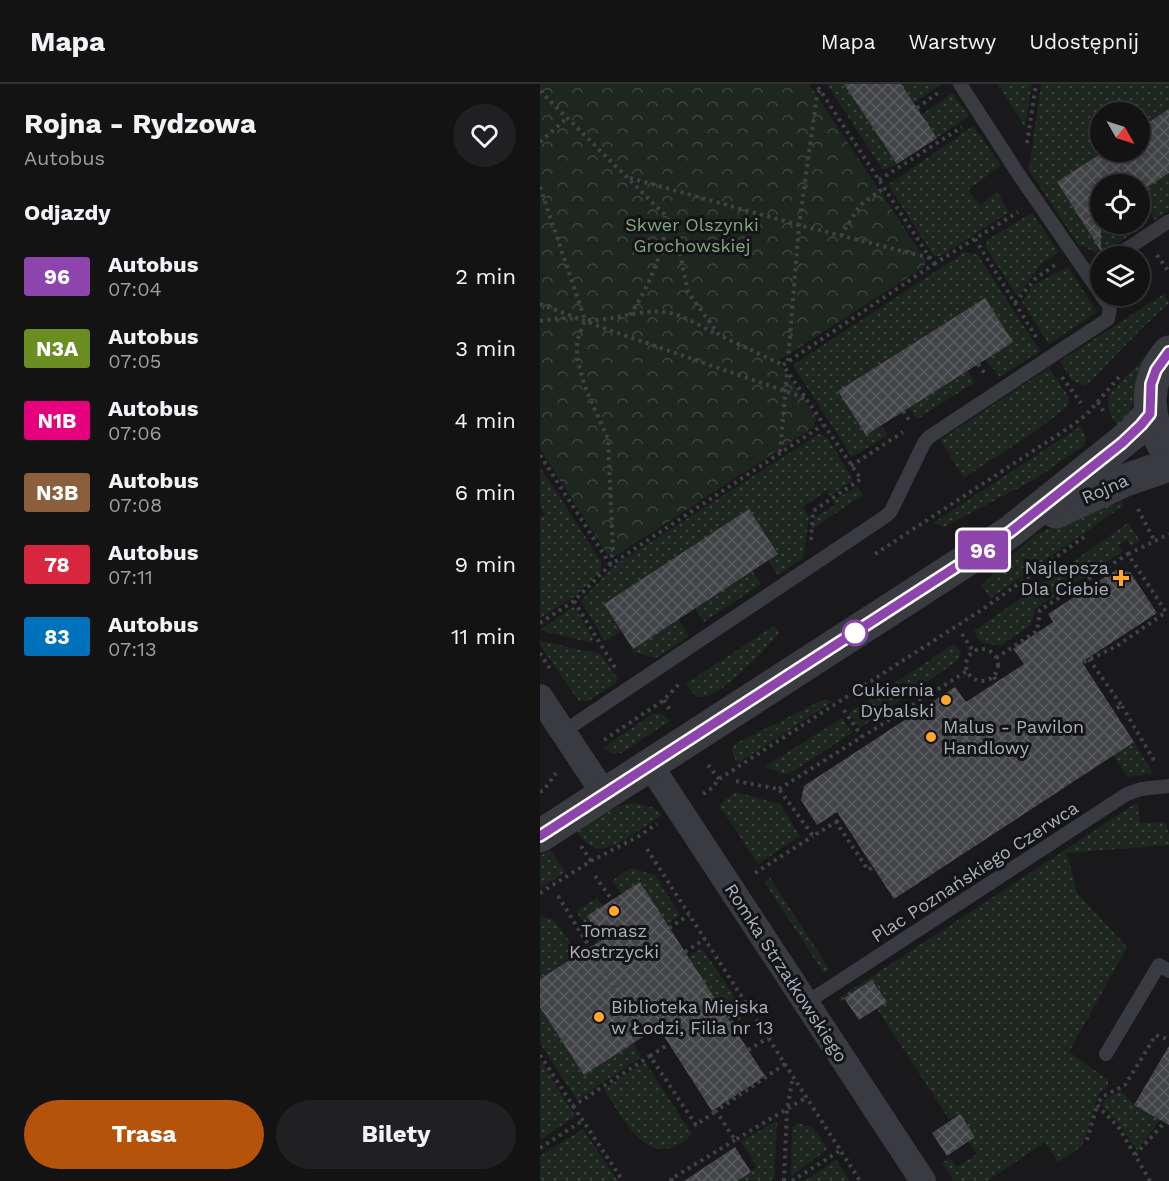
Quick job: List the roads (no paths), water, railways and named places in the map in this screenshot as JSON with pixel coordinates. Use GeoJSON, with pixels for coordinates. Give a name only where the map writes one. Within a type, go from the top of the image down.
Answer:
{"type":"FeatureCollection","features":[{"type":"Feature","properties":{"kind":"street"},"geometry":{"type":"LineString","coordinates":[[1169,352],[1156,370],[1151,384],[1150,414],[1160,442],[1169,453]]}},
{"type":"Feature","properties":{"kind":"street","name":"Rojna"},"geometry":{"type":"LineString","coordinates":[[540,836],[1010,532],[1132,434],[1150,414]]}},
{"type":"Feature","properties":{"kind":"street","name":"Rojna"},"geometry":{"type":"LineString","coordinates":[[1010,532],[1123,481],[1169,465]]}},
{"type":"Feature","properties":{"kind":"street"},"geometry":{"type":"LineString","coordinates":[[540,697],[605,795]]}},
{"type":"Feature","properties":{"kind":"street","name":"Romka Strzałkowskiego"},"geometry":{"type":"LineString","coordinates":[[651,765],[922,1181]]}},
{"type":"Feature","properties":{"kind":"lane"},"geometry":{"type":"LineString","coordinates":[[960,84],[1090,278]]}},
{"type":"Feature","properties":{"kind":"lane"},"geometry":{"type":"LineString","coordinates":[[1131,246],[1169,221]]}},
{"type":"Feature","properties":{"kind":"lane"},"geometry":{"type":"LineString","coordinates":[[563,732],[891,511],[929,437],[1108,319],[1109,306]]}},
{"type":"Feature","properties":{"kind":"lane","name":"Plac Poznańskiego Czerwca"},"geometry":{"type":"LineString","coordinates":[[806,1003],[1127,794],[1141,789],[1169,786]]}},
{"type":"Feature","properties":{"kind":"lane"},"geometry":{"type":"LineString","coordinates":[[1106,1054],[1159,965],[1169,971]]}},
{"type":"Feature","properties":{"kind":"place","name":"Najlepsza Dla Ciebie"},"geometry":{"type":"Point","coordinates":[1121,578]}},
{"type":"Feature","properties":{"kind":"place","name":"Cukiernia Dybalski"},"geometry":{"type":"Point","coordinates":[946,700]}},
{"type":"Feature","properties":{"kind":"place","name":"Malus - Pawilon Handlowy"},"geometry":{"type":"Point","coordinates":[931,737]}},
{"type":"Feature","properties":{"kind":"place","name":"Tomasz Kostrzycki"},"geometry":{"type":"Point","coordinates":[614,911]}},
{"type":"Feature","properties":{"kind":"place","name":"Biblioteka Miejska w Łodzi, Filia nr 13"},"geometry":{"type":"Point","coordinates":[599,1017]}},
{"type":"Feature","properties":{"kind":"park label","name":"Skwer Olszynki Grochowskiej"},"geometry":{"type":"Point","coordinates":[692,235]}}]}
